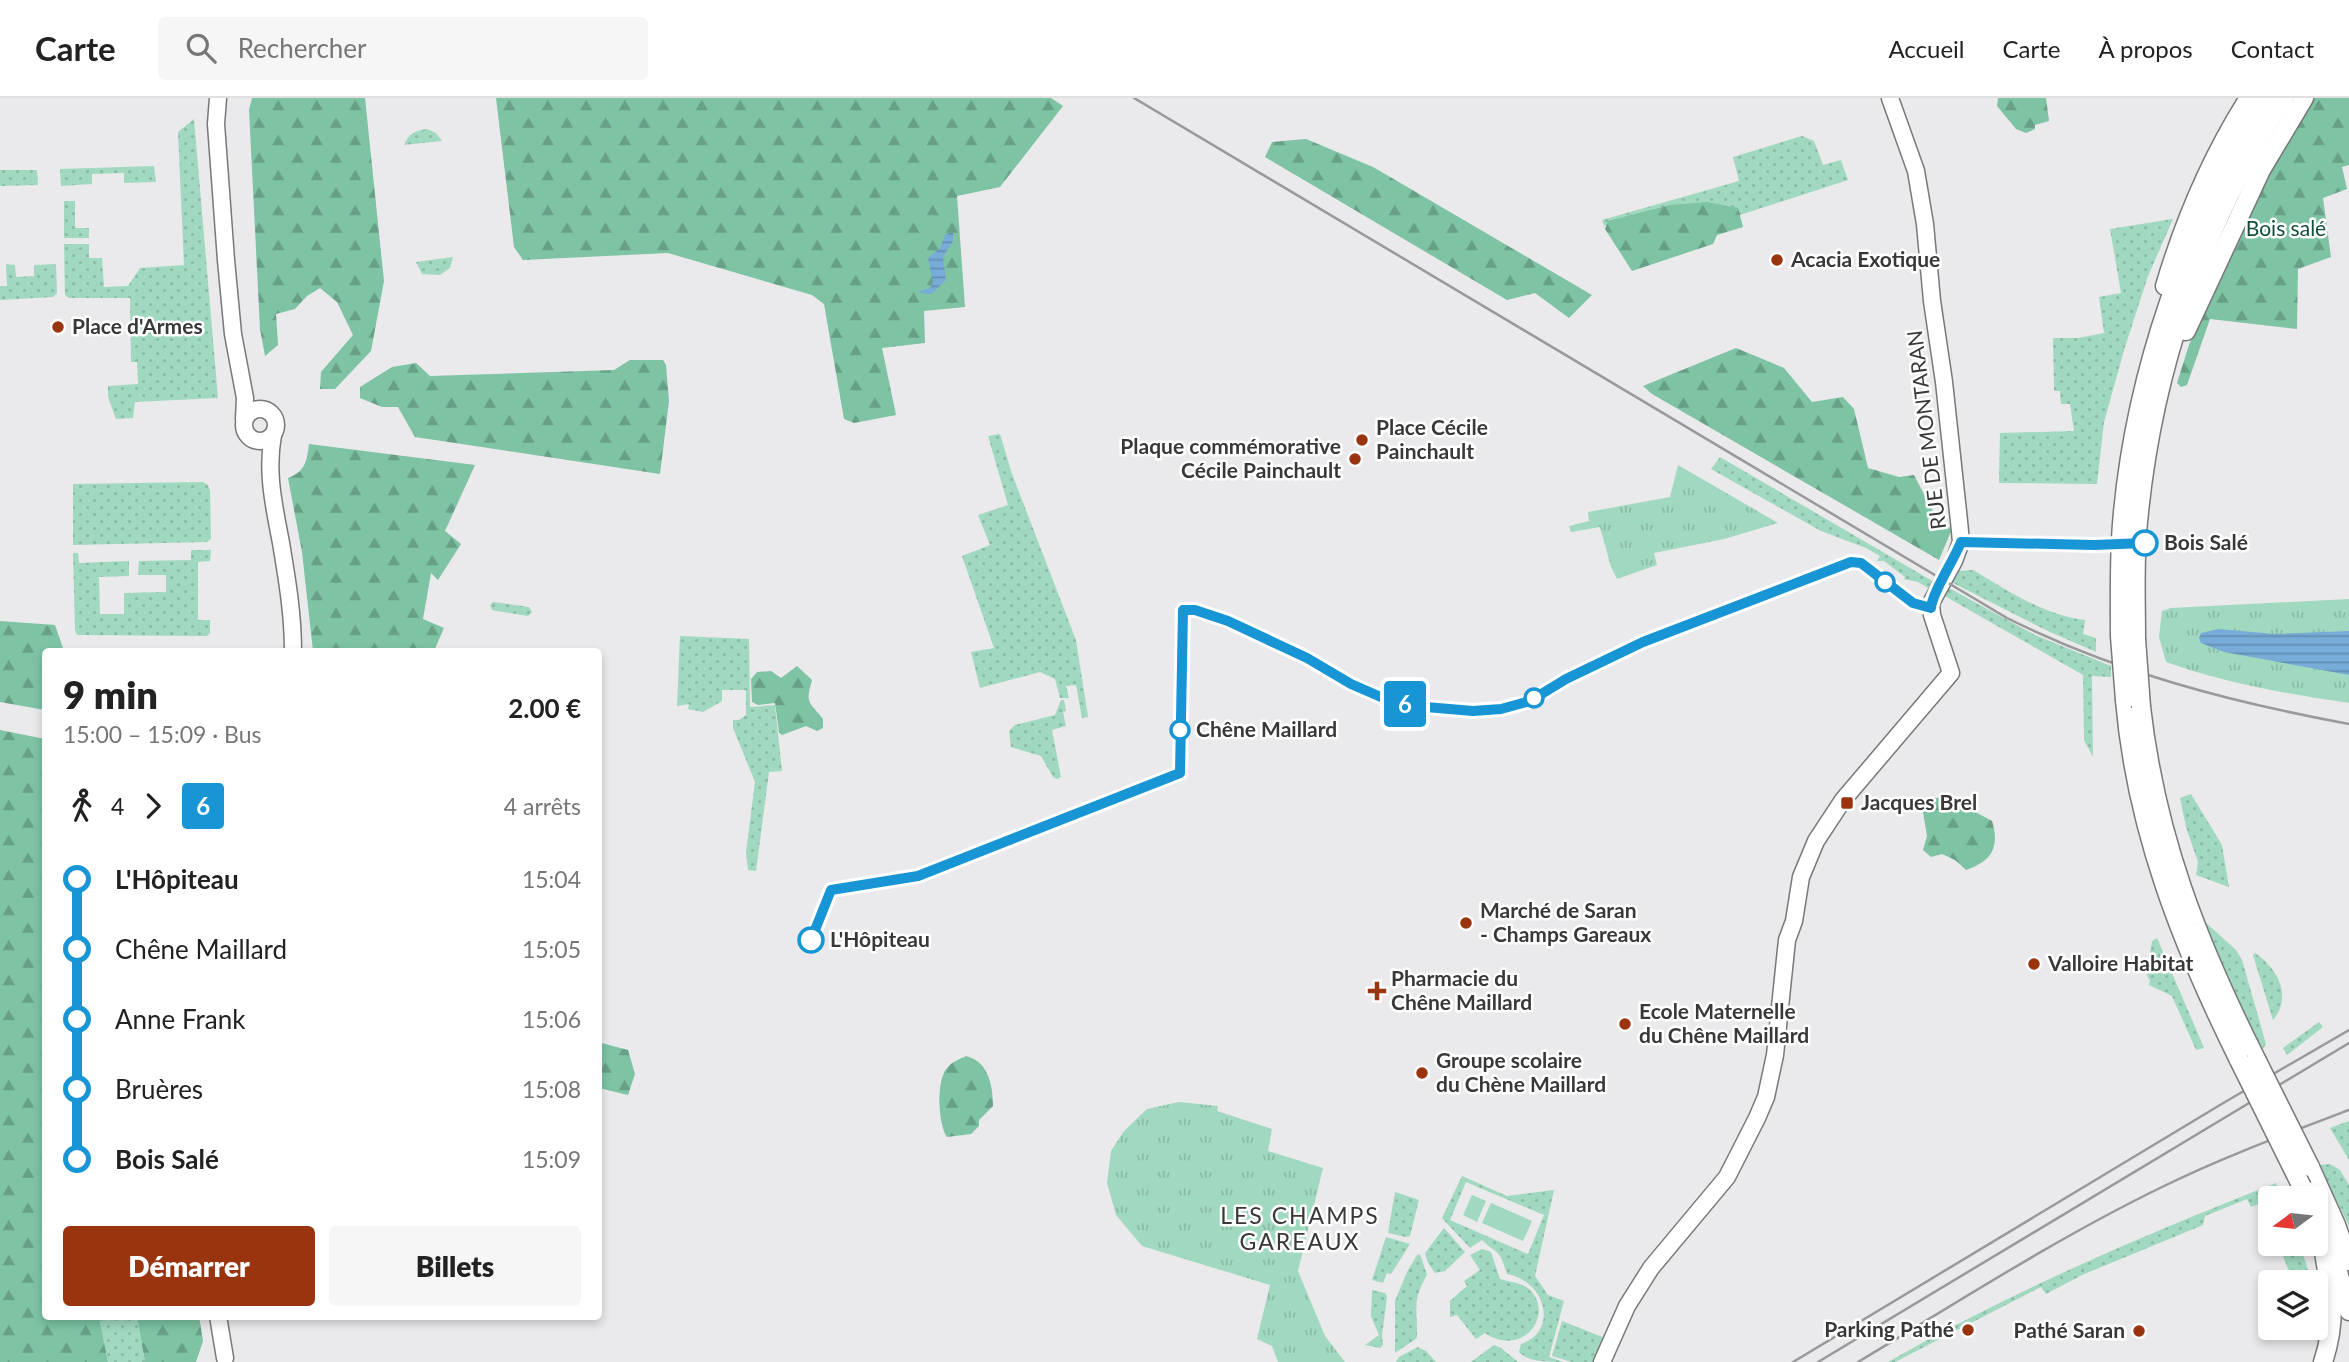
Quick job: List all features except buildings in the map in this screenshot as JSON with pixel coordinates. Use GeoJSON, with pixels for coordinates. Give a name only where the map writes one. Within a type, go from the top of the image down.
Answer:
{"type":"FeatureCollection","features":[{"type":"Feature","properties":{"kind":"main road"},"geometry":{"type":"LineString","coordinates":[[2249,98],[2214,161],[2178,240],[2134,396],[2123,465],[2130,525],[2128,637],[2133,704],[2170,851],[2195,929],[2247,1060],[2302,1186]]}},
{"type":"Feature","properties":{"kind":"main road"},"geometry":{"type":"LineString","coordinates":[[2126,494],[2135,432],[2151,366],[2179,277],[2221,181],[2268,98]]}},
{"type":"Feature","properties":{"kind":"main road"},"geometry":{"type":"LineString","coordinates":[[2130,525],[2154,412],[2176,328],[2204,248],[2247,159],[2284,98]]}},
{"type":"Feature","properties":{"kind":"main road"},"geometry":{"type":"LineString","coordinates":[[2154,412],[2163,395],[2180,344],[2236,219],[2281,135],[2305,98]]}},
{"type":"Feature","properties":{"kind":"main road"},"geometry":{"type":"LineString","coordinates":[[2133,704],[2129,744],[2148,832],[2174,913],[2204,990],[2310,1167],[2349,1261]]}},
{"type":"Feature","properties":{"kind":"main road"},"geometry":{"type":"LineString","coordinates":[[2323,1256],[2342,1304],[2325,1354]]}},
{"type":"Feature","properties":{"kind":"street"},"geometry":{"type":"LineString","coordinates":[[218,98],[216,124],[226,260],[245,398],[244,429],[263,463],[270,484]]}},
{"type":"Feature","properties":{"kind":"street","name":"RUE DE MONTARAN"},"geometry":{"type":"LineString","coordinates":[[1602,1362],[1627,1306],[1651,1268],[1727,1177],[1766,1097],[1775,1055],[1787,940],[1794,921],[1801,877],[1816,841],[1843,800],[1951,673],[1935,625],[1931,603],[1954,561],[1961,542],[1958,507],[1932,301],[1926,224],[1916,171],[1891,98]]}},
{"type":"Feature","properties":{"kind":"street"},"geometry":{"type":"LineString","coordinates":[[237,355],[257,401],[275,420],[269,455],[270,484],[289,594],[293,648]]}},
{"type":"Feature","properties":{"kind":"street"},"geometry":{"type":"LineString","coordinates":[[244,419],[254,409],[267,410]]}},
{"type":"Feature","properties":{"kind":"street"},"geometry":{"type":"LineString","coordinates":[[249,437],[263,441],[273,435]]}},
{"type":"Feature","properties":{"kind":"street"},"geometry":{"type":"LineString","coordinates":[[219,1320],[227,1361]]}},
{"type":"Feature","properties":{"kind":"green space"},"geometry":{"type":"Polygon","coordinates":[[[252,98],[365,98],[384,281],[371,351],[335,389],[320,389],[321,372],[353,335],[337,302],[320,288],[307,296],[295,309],[276,314],[278,345],[265,356],[260,329],[249,110],[252,98]]]}},
{"type":"Feature","properties":{"kind":"green space"},"geometry":{"type":"Polygon","coordinates":[[[496,98],[1051,98],[1063,106],[1000,187],[957,196],[965,307],[924,311],[925,343],[882,348],[896,415],[854,423],[844,419],[824,304],[812,295],[668,253],[523,260],[514,247],[496,98]]]}},
{"type":"Feature","properties":{"kind":"green space"},"geometry":{"type":"Polygon","coordinates":[[[1998,98],[2046,98],[2049,121],[2035,125],[2035,129],[2026,133],[2016,129],[1997,106],[1998,98]]]}},
{"type":"Feature","properties":{"kind":"green space","name":"Bois salé"},"geometry":{"type":"Polygon","coordinates":[[[2314,98],[2349,98],[2349,165],[2342,167],[2347,189],[2323,198],[2331,257],[2298,269],[2297,329],[2210,319],[2187,385],[2181,387],[2177,383],[2189,345],[2251,202],[2314,98]]]}},
{"type":"Feature","properties":{"kind":"green space"},"geometry":{"type":"Polygon","coordinates":[[[194,119],[218,398],[135,402],[133,418],[116,419],[108,397],[108,386],[138,384],[137,362],[131,362],[130,298],[69,298],[65,295],[64,244],[89,244],[89,258],[102,258],[104,287],[128,286],[140,268],[184,265],[178,132],[194,119]]]}},
{"type":"Feature","properties":{"kind":"green space"},"geometry":{"type":"Polygon","coordinates":[[[427,129],[436,133],[442,141],[404,145],[413,133],[427,129]]]}},
{"type":"Feature","properties":{"kind":"green space"},"geometry":{"type":"Polygon","coordinates":[[[1802,136],[1814,141],[1823,165],[1841,160],[1848,180],[1734,217],[1675,208],[1604,226],[1602,220],[1739,181],[1733,157],[1802,136]]]}},
{"type":"Feature","properties":{"kind":"green space"},"geometry":{"type":"Polygon","coordinates":[[[1306,139],[1373,167],[1592,295],[1569,318],[1535,293],[1507,300],[1265,157],[1272,142],[1306,139]]]}},
{"type":"Feature","properties":{"kind":"green space"},"geometry":{"type":"Polygon","coordinates":[[[154,166],[156,182],[124,183],[124,173],[92,174],[92,184],[61,186],[60,169],[154,166]]]}},
{"type":"Feature","properties":{"kind":"green space"},"geometry":{"type":"Polygon","coordinates":[[[0,170],[37,170],[38,185],[0,186],[0,170]]]}},
{"type":"Feature","properties":{"kind":"green space"},"geometry":{"type":"Polygon","coordinates":[[[64,201],[75,201],[75,228],[89,228],[89,238],[64,238],[64,201]]]}},
{"type":"Feature","properties":{"kind":"green space"},"geometry":{"type":"Polygon","coordinates":[[[1707,202],[1738,208],[1743,227],[1717,235],[1713,244],[1632,271],[1605,229],[1608,221],[1670,205],[1707,202]]]}},
{"type":"Feature","properties":{"kind":"green space"},"geometry":{"type":"Polygon","coordinates":[[[2173,219],[2148,276],[2125,347],[2104,422],[2097,484],[1999,483],[2000,433],[2074,431],[2070,404],[2061,404],[2060,391],[2054,391],[2053,338],[2078,338],[2104,333],[2099,297],[2121,293],[2110,229],[2173,219]]]}},
{"type":"Feature","properties":{"kind":"green space"},"geometry":{"type":"Polygon","coordinates":[[[453,257],[450,268],[440,275],[422,274],[416,262],[453,257]]]}},
{"type":"Feature","properties":{"kind":"green space"},"geometry":{"type":"Polygon","coordinates":[[[6,264],[15,265],[16,277],[34,276],[34,265],[56,264],[57,293],[53,297],[0,300],[0,286],[7,286],[6,264]]]}},
{"type":"Feature","properties":{"kind":"green space"},"geometry":{"type":"Polygon","coordinates":[[[1736,348],[1784,368],[1812,402],[1843,397],[1854,409],[1868,468],[1899,477],[1914,475],[1937,519],[1952,529],[1939,560],[1652,394],[1643,386],[1736,348]]]}},
{"type":"Feature","properties":{"kind":"green space"},"geometry":{"type":"Polygon","coordinates":[[[630,360],[663,360],[666,365],[669,401],[660,474],[415,437],[398,407],[382,407],[360,398],[360,387],[392,367],[416,363],[430,376],[614,370],[630,360]]]}},
{"type":"Feature","properties":{"kind":"green space"},"geometry":{"type":"Polygon","coordinates":[[[1000,434],[1012,474],[1076,640],[1088,717],[1082,718],[1076,685],[1066,686],[1069,698],[1060,698],[1055,679],[1040,672],[980,688],[971,652],[994,648],[962,556],[990,545],[978,515],[1008,505],[988,436],[1000,434]]]}},
{"type":"Feature","properties":{"kind":"green space"},"geometry":{"type":"Polygon","coordinates":[[[309,444],[475,465],[445,531],[461,544],[438,580],[431,573],[423,619],[444,628],[435,648],[313,648],[302,552],[288,478],[298,473],[307,456],[309,444]]]}},
{"type":"Feature","properties":{"kind":"green space"},"geometry":{"type":"Polygon","coordinates":[[[1720,457],[1934,582],[1928,588],[1918,582],[1904,579],[1905,577],[1884,561],[1877,561],[1880,556],[1866,548],[1821,531],[1711,469],[1720,457]]]}},
{"type":"Feature","properties":{"kind":"green space"},"geometry":{"type":"Polygon","coordinates":[[[1678,465],[1778,523],[1724,539],[1654,553],[1657,565],[1617,579],[1600,527],[1571,532],[1569,526],[1589,521],[1588,512],[1670,497],[1678,465]]]}},
{"type":"Feature","properties":{"kind":"green space"},"geometry":{"type":"Polygon","coordinates":[[[203,482],[208,485],[210,491],[211,539],[207,542],[73,545],[73,484],[203,482]]]}},
{"type":"Feature","properties":{"kind":"green space"},"geometry":{"type":"Polygon","coordinates":[[[191,550],[211,550],[210,561],[198,562],[198,620],[210,620],[210,633],[207,636],[77,635],[73,553],[78,553],[79,563],[129,561],[129,576],[99,577],[100,614],[124,614],[124,593],[166,592],[166,575],[138,575],[139,561],[191,560],[191,550]]]}},
{"type":"Feature","properties":{"kind":"green space"},"geometry":{"type":"Polygon","coordinates":[[[1973,570],[2041,608],[2085,620],[2083,634],[2096,638],[2096,652],[1951,582],[1957,571],[1973,570]]]}},
{"type":"Feature","properties":{"kind":"green space"},"geometry":{"type":"Polygon","coordinates":[[[1947,587],[2035,635],[2111,666],[2111,677],[2092,676],[2093,757],[2084,740],[2083,675],[1943,595],[1947,587]]]}},
{"type":"Feature","properties":{"kind":"green space"},"geometry":{"type":"Polygon","coordinates":[[[2349,599],[2349,703],[2256,687],[2166,662],[2159,637],[2162,611],[2171,608],[2349,599]]]}},
{"type":"Feature","properties":{"kind":"green space"},"geometry":{"type":"Polygon","coordinates":[[[493,602],[529,607],[532,612],[528,616],[492,610],[490,605],[493,602]]]}},
{"type":"Feature","properties":{"kind":"green space"},"geometry":{"type":"Polygon","coordinates":[[[0,621],[55,625],[63,648],[42,648],[42,709],[0,702],[0,621]]]}},
{"type":"Feature","properties":{"kind":"green space"},"geometry":{"type":"Polygon","coordinates":[[[680,636],[749,639],[750,707],[775,705],[782,771],[769,772],[756,871],[748,870],[746,852],[755,782],[733,728],[733,720],[739,720],[746,715],[746,690],[722,690],[722,701],[703,712],[688,709],[689,704],[677,706],[680,636]]]}},
{"type":"Feature","properties":{"kind":"green space"},"geometry":{"type":"Polygon","coordinates":[[[797,666],[812,680],[809,699],[823,719],[823,728],[817,731],[806,726],[782,735],[779,732],[775,703],[758,705],[752,702],[751,679],[757,672],[771,671],[781,678],[797,666]]]}},
{"type":"Feature","properties":{"kind":"green space"},"geometry":{"type":"Polygon","coordinates":[[[1061,700],[1064,700],[1066,726],[1052,730],[1061,777],[1057,779],[1053,777],[1041,756],[1011,747],[1009,731],[1015,725],[1055,715],[1061,700]]]}},
{"type":"Feature","properties":{"kind":"green space"},"geometry":{"type":"Polygon","coordinates":[[[0,730],[42,738],[42,1320],[100,1320],[108,1362],[0,1362],[0,730]]]}},
{"type":"Feature","properties":{"kind":"green space"},"geometry":{"type":"Polygon","coordinates":[[[2191,794],[2222,845],[2229,887],[2196,875],[2198,862],[2180,798],[2191,794]]]}},
{"type":"Feature","properties":{"kind":"green space"},"geometry":{"type":"Polygon","coordinates":[[[1946,796],[1992,821],[1995,838],[1992,852],[1982,862],[1966,870],[1955,860],[1942,854],[1931,857],[1923,850],[1927,836],[1922,806],[1928,800],[1946,796]]]}},
{"type":"Feature","properties":{"kind":"green space"},"geometry":{"type":"Polygon","coordinates":[[[2203,920],[2236,950],[2242,960],[2266,1044],[2262,1050],[2233,991],[2203,920]]]}},
{"type":"Feature","properties":{"kind":"green space"},"geometry":{"type":"Polygon","coordinates":[[[2157,938],[2204,1048],[2196,1050],[2172,996],[2149,985],[2147,976],[2152,941],[2157,938]]]}},
{"type":"Feature","properties":{"kind":"green space"},"geometry":{"type":"Polygon","coordinates":[[[2255,953],[2270,966],[2280,983],[2282,1002],[2273,1020],[2253,955],[2255,953]]]}},
{"type":"Feature","properties":{"kind":"green space"},"geometry":{"type":"Polygon","coordinates":[[[2319,1022],[2323,1027],[2287,1055],[2283,1048],[2319,1022]]]}},
{"type":"Feature","properties":{"kind":"green space"},"geometry":{"type":"Polygon","coordinates":[[[602,1043],[628,1050],[635,1074],[628,1095],[602,1089],[602,1043]]]}},
{"type":"Feature","properties":{"kind":"green space"},"geometry":{"type":"Polygon","coordinates":[[[966,1056],[980,1063],[988,1075],[993,1106],[979,1120],[979,1126],[971,1134],[947,1137],[940,1113],[941,1082],[949,1066],[966,1056]]]}},
{"type":"Feature","properties":{"kind":"green space"},"geometry":{"type":"Polygon","coordinates":[[[1179,1102],[1218,1106],[1217,1111],[1272,1129],[1268,1151],[1323,1168],[1298,1271],[1325,1336],[1345,1362],[1278,1362],[1272,1346],[1257,1339],[1270,1285],[1142,1246],[1116,1215],[1107,1183],[1111,1151],[1124,1131],[1147,1109],[1179,1102]]]}},
{"type":"Feature","properties":{"kind":"green space"},"geometry":{"type":"Polygon","coordinates":[[[2349,1121],[2349,1160],[2330,1128],[2349,1121]]]}},
{"type":"Feature","properties":{"kind":"green space"},"geometry":{"type":"Polygon","coordinates":[[[2330,1164],[2340,1170],[2349,1185],[2349,1226],[2319,1165],[2330,1164]]]}},
{"type":"Feature","properties":{"kind":"green space"},"geometry":{"type":"Polygon","coordinates":[[[1462,1176],[1507,1196],[1554,1190],[1535,1276],[1548,1295],[1564,1301],[1549,1357],[1563,1362],[1533,1360],[1519,1352],[1521,1344],[1533,1338],[1540,1329],[1544,1318],[1539,1296],[1520,1278],[1507,1274],[1500,1256],[1482,1240],[1470,1248],[1442,1218],[1462,1176]],[[1466,1182],[1450,1220],[1528,1254],[1544,1215],[1466,1182]]]}},
{"type":"Feature","properties":{"kind":"green space"},"geometry":{"type":"Polygon","coordinates":[[[2258,1190],[2258,1204],[2251,1207],[2247,1199],[2205,1216],[2203,1225],[2082,1275],[2046,1294],[2041,1287],[1895,1362],[1888,1362],[1982,1311],[2177,1223],[2258,1190]]]}},
{"type":"Feature","properties":{"kind":"green space"},"geometry":{"type":"Polygon","coordinates":[[[1395,1192],[1419,1200],[1410,1236],[1388,1233],[1395,1192]]]}},
{"type":"Feature","properties":{"kind":"green space"},"geometry":{"type":"Polygon","coordinates":[[[1472,1195],[1486,1201],[1477,1222],[1463,1215],[1472,1195]]]}},
{"type":"Feature","properties":{"kind":"green space"},"geometry":{"type":"Polygon","coordinates":[[[1491,1203],[1532,1221],[1523,1241],[1482,1223],[1491,1203]]]}},
{"type":"Feature","properties":{"kind":"green space"},"geometry":{"type":"Polygon","coordinates":[[[1444,1228],[1465,1252],[1445,1271],[1435,1273],[1425,1253],[1444,1228]]]}},
{"type":"Feature","properties":{"kind":"green space"},"geometry":{"type":"Polygon","coordinates":[[[1386,1237],[1410,1244],[1391,1274],[1387,1273],[1383,1283],[1372,1280],[1386,1237]]]}},
{"type":"Feature","properties":{"kind":"green space"},"geometry":{"type":"Polygon","coordinates":[[[1482,1249],[1491,1252],[1500,1279],[1525,1286],[1537,1301],[1539,1312],[1536,1322],[1522,1337],[1499,1339],[1485,1333],[1476,1339],[1457,1315],[1450,1317],[1450,1301],[1467,1286],[1464,1281],[1480,1270],[1470,1255],[1482,1249]]]}},
{"type":"Feature","properties":{"kind":"green space"},"geometry":{"type":"Polygon","coordinates":[[[1420,1254],[1427,1275],[1417,1299],[1417,1338],[1395,1353],[1395,1301],[1407,1272],[1420,1254]]]}},
{"type":"Feature","properties":{"kind":"green space"},"geometry":{"type":"Polygon","coordinates":[[[2283,1256],[2304,1256],[2308,1270],[2289,1270],[2283,1256]]]}},
{"type":"Feature","properties":{"kind":"green space"},"geometry":{"type":"Polygon","coordinates":[[[1372,1290],[1387,1296],[1383,1345],[1380,1348],[1365,1345],[1379,1335],[1371,1316],[1372,1290]]]}},
{"type":"Feature","properties":{"kind":"green space"},"geometry":{"type":"Polygon","coordinates":[[[100,1320],[138,1320],[145,1362],[108,1362],[100,1320]]]}},
{"type":"Feature","properties":{"kind":"green space"},"geometry":{"type":"Polygon","coordinates":[[[138,1320],[200,1320],[203,1341],[196,1362],[145,1362],[138,1320]]]}},
{"type":"Feature","properties":{"kind":"green space"},"geometry":{"type":"Polygon","coordinates":[[[1562,1321],[1605,1338],[1595,1362],[1572,1362],[1552,1356],[1562,1321]]]}},
{"type":"Feature","properties":{"kind":"green space"},"geometry":{"type":"Polygon","coordinates":[[[1494,1345],[1501,1348],[1518,1362],[1471,1362],[1494,1345]]]}},
{"type":"Feature","properties":{"kind":"green space"},"geometry":{"type":"Polygon","coordinates":[[[1418,1347],[1436,1362],[1396,1362],[1399,1357],[1418,1347]]]}},
{"type":"Feature","properties":{"kind":"water"},"geometry":{"type":"Polygon","coordinates":[[[953,233],[953,241],[943,257],[946,280],[931,294],[921,293],[920,291],[930,288],[933,282],[928,258],[940,248],[945,235],[953,233]]]}},
{"type":"Feature","properties":{"kind":"water"},"geometry":{"type":"Polygon","coordinates":[[[2218,629],[2275,634],[2349,631],[2349,675],[2224,652],[2201,643],[2201,633],[2218,629]]]}},
{"type":"Feature","properties":{"kind":"railway"},"geometry":{"type":"LineString","coordinates":[[1134,98],[2007,618],[2089,654],[2174,683],[2261,706],[2349,724]]}},
{"type":"Feature","properties":{"kind":"railway"},"geometry":{"type":"LineString","coordinates":[[1793,1362],[2349,1030]]}},
{"type":"Feature","properties":{"kind":"railway"},"geometry":{"type":"LineString","coordinates":[[1818,1362],[2349,1043]]}},
{"type":"Feature","properties":{"kind":"railway"},"geometry":{"type":"LineString","coordinates":[[1858,1362],[2084,1227],[2208,1166],[2349,1110]]}},
{"type":"Feature","properties":{"kind":"bus line","name":"6"},"geometry":{"type":"LineString","coordinates":[[811,940],[831,890],[918,876],[1180,773],[1183,610],[1195,610],[1228,621],[1390,701],[1473,711],[1501,709],[1530,701],[1566,679],[1658,635],[1851,562],[1861,563],[1913,603],[1931,608],[1933,597],[1954,561],[1961,542],[2094,545],[2145,543]]}},
{"type":"Feature","properties":{"kind":"place","name":"Acacia Exotique"},"geometry":{"type":"Point","coordinates":[1777,260]}},
{"type":"Feature","properties":{"kind":"place","name":"Place d'Armes"},"geometry":{"type":"Point","coordinates":[58,327]}},
{"type":"Feature","properties":{"kind":"place","name":"Place Cécile Painchault"},"geometry":{"type":"Point","coordinates":[1362,440]}},
{"type":"Feature","properties":{"kind":"place","name":"Plaque commémorative Cécile Painchault"},"geometry":{"type":"Point","coordinates":[1355,459]}},
{"type":"Feature","properties":{"kind":"place","name":"Bois Salé"},"geometry":{"type":"Point","coordinates":[2145,543]}},
{"type":"Feature","properties":{"kind":"place","name":"Chêne Maillard"},"geometry":{"type":"Point","coordinates":[1180,730]}},
{"type":"Feature","properties":{"kind":"place","name":"Jacques Brel"},"geometry":{"type":"Point","coordinates":[1847,803]}},
{"type":"Feature","properties":{"kind":"place","name":"Marché de Saran - Champs Gareaux"},"geometry":{"type":"Point","coordinates":[1466,923]}},
{"type":"Feature","properties":{"kind":"place","name":"L'Hôpiteau"},"geometry":{"type":"Point","coordinates":[811,940]}},
{"type":"Feature","properties":{"kind":"place","name":"Valloire Habitat"},"geometry":{"type":"Point","coordinates":[2034,964]}},
{"type":"Feature","properties":{"kind":"place","name":"Pharmacie du Chêne Maillard"},"geometry":{"type":"Point","coordinates":[1377,991]}},
{"type":"Feature","properties":{"kind":"place","name":"Ecole Maternelle du Chêne Maillard"},"geometry":{"type":"Point","coordinates":[1625,1024]}},
{"type":"Feature","properties":{"kind":"place","name":"Groupe scolaire du Chène Maillard"},"geometry":{"type":"Point","coordinates":[1422,1073]}},
{"type":"Feature","properties":{"kind":"place","name":"Parking Pathé"},"geometry":{"type":"Point","coordinates":[1968,1330]}},
{"type":"Feature","properties":{"kind":"place","name":"Pathé Saran"},"geometry":{"type":"Point","coordinates":[2139,1331]}},
{"type":"Feature","properties":{"kind":"district","name":"LES CHAMPS GAREAUX"},"geometry":{"type":"Point","coordinates":[1300,1229]}}]}
